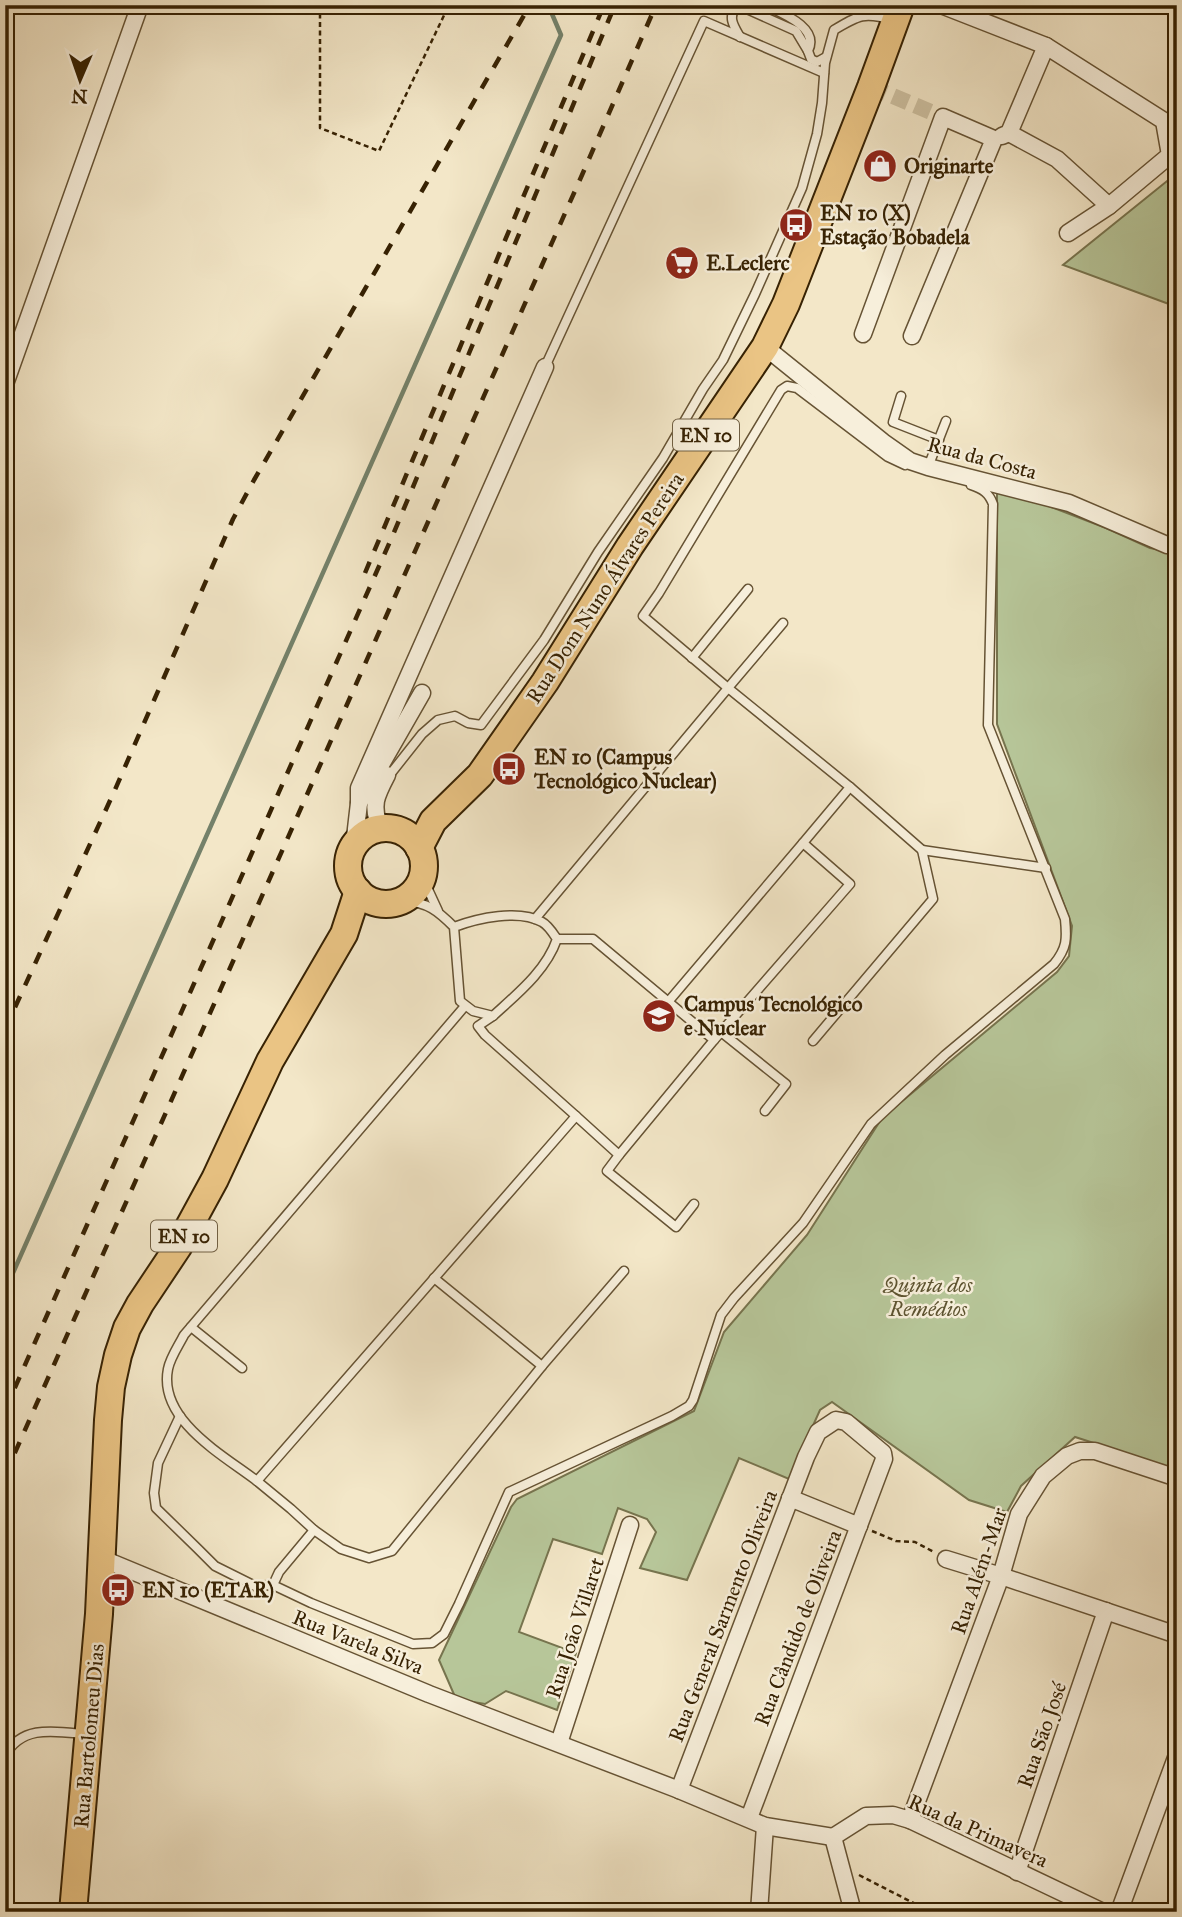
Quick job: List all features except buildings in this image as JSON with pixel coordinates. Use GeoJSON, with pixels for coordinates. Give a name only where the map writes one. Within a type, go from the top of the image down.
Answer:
{"type":"FeatureCollection","features":[{"type":"Feature","properties":{"kind":"main road","name":"Rua Dom Nuno Álvares Pereira"},"geometry":{"type":"LineString","coordinates":[[407,843],[480,775],[531,703],[630,547],[765,346],[786,304],[899,9]]}},
{"type":"Feature","properties":{"kind":"main road","name":"EN 10"},"geometry":{"type":"LineString","coordinates":[[344,933],[415,891],[422,879],[407,843],[370,832],[354,846]]}},
{"type":"Feature","properties":{"kind":"main road"},"geometry":{"type":"LineString","coordinates":[[354,846],[349,857],[351,881],[369,900],[393,902]]}},
{"type":"Feature","properties":{"kind":"main road","name":"EN 10"},"geometry":{"type":"LineString","coordinates":[[103,1559],[104,1487],[111,1387],[127,1328],[178,1247],[215,1179],[270,1061],[344,933],[358,891]]}},
{"type":"Feature","properties":{"kind":"main road","name":"Rua Bartolomeu Dias"},"geometry":{"type":"LineString","coordinates":[[73,1912],[103,1559]]}},
{"type":"Feature","properties":{"kind":"street"},"geometry":{"type":"LineString","coordinates":[[5,384],[140,5]]}},
{"type":"Feature","properties":{"kind":"street"},"geometry":{"type":"LineString","coordinates":[[941,5],[1046,46],[1164,121],[1170,155],[1109,206],[1068,233]]}},
{"type":"Feature","properties":{"kind":"street"},"geometry":{"type":"LineString","coordinates":[[912,336],[1002,136],[1046,46]]}},
{"type":"Feature","properties":{"kind":"street"},"geometry":{"type":"LineString","coordinates":[[863,334],[943,117],[1002,136],[1057,159],[1109,206]]}},
{"type":"Feature","properties":{"kind":"street","name":"Rua da Costa"},"geometry":{"type":"LineString","coordinates":[[765,346],[910,461],[1069,503],[1167,545],[1177,546]]}},
{"type":"Feature","properties":{"kind":"street"},"geometry":{"type":"LineString","coordinates":[[354,846],[359,788],[545,367]]}},
{"type":"Feature","properties":{"kind":"street"},"geometry":{"type":"LineString","coordinates":[[359,803],[426,694],[374,801],[375,816],[407,843]]}},
{"type":"Feature","properties":{"kind":"street","name":"Rua General Sarmento Oliveira"},"geometry":{"type":"LineString","coordinates":[[679,1790],[790,1498],[818,1432],[836,1420],[846,1422],[883,1453]]}},
{"type":"Feature","properties":{"kind":"street","name":"Rua Além-Mar"},"geometry":{"type":"LineString","coordinates":[[910,1820],[1001,1576],[1019,1514],[1043,1476],[1067,1457],[1080,1451],[1095,1451],[1177,1479]]}},
{"type":"Feature","properties":{"kind":"street","name":"Rua Cândido de Oliveira"},"geometry":{"type":"LineString","coordinates":[[748,1818],[884,1459],[883,1453]]}},
{"type":"Feature","properties":{"kind":"street"},"geometry":{"type":"LineString","coordinates":[[790,1498],[859,1526]]}},
{"type":"Feature","properties":{"kind":"street","name":"Rua João Villaret"},"geometry":{"type":"LineString","coordinates":[[559,1743],[630,1525]]}},
{"type":"Feature","properties":{"kind":"street","name":"Rua Varela Silva"},"geometry":{"type":"LineString","coordinates":[[103,1559],[416,1689],[559,1743]]}},
{"type":"Feature","properties":{"kind":"street"},"geometry":{"type":"LineString","coordinates":[[946,1559],[1177,1635]]}},
{"type":"Feature","properties":{"kind":"street","name":"Rua São José"},"geometry":{"type":"LineString","coordinates":[[1017,1872],[1106,1611]]}},
{"type":"Feature","properties":{"kind":"street"},"geometry":{"type":"LineString","coordinates":[[559,1743],[765,1826],[833,1837],[853,1912]]}},
{"type":"Feature","properties":{"kind":"street"},"geometry":{"type":"LineString","coordinates":[[1119,1912],[1177,1755]]}},
{"type":"Feature","properties":{"kind":"street","name":"Rua da Primavera"},"geometry":{"type":"LineString","coordinates":[[833,1837],[866,1816],[893,1815],[910,1820],[1103,1912]]}},
{"type":"Feature","properties":{"kind":"street"},"geometry":{"type":"LineString","coordinates":[[759,1912],[765,1826]]}},
{"type":"Feature","properties":{"kind":"lane"},"geometry":{"type":"LineString","coordinates":[[740,37],[732,23],[731,15],[737,5],[796,31],[811,59],[817,62],[826,57]]}},
{"type":"Feature","properties":{"kind":"lane"},"geometry":{"type":"LineString","coordinates":[[765,5],[795,19],[810,37],[811,46],[808,51]]}},
{"type":"Feature","properties":{"kind":"lane"},"geometry":{"type":"LineString","coordinates":[[380,788],[422,734],[438,720],[455,716],[468,723],[481,725],[544,640],[598,552],[663,458],[723,360],[755,294],[802,188],[817,134],[826,57],[834,30],[857,16],[899,9]]}},
{"type":"Feature","properties":{"kind":"lane"},"geometry":{"type":"LineString","coordinates":[[545,367],[704,21],[824,73]]}},
{"type":"Feature","properties":{"kind":"lane"},"geometry":{"type":"LineString","coordinates":[[180,1416],[158,1463],[154,1493],[156,1508],[215,1566],[255,1586],[272,1585],[412,1644],[432,1643],[444,1634],[509,1492],[689,1406],[722,1315],[734,1298],[803,1223],[871,1124],[945,1055],[1054,964],[1064,952],[1065,919],[1046,868],[988,725],[993,504],[990,495],[981,488],[910,467],[888,457],[797,388],[787,386],[781,390],[643,616],[922,850],[1046,868]]}},
{"type":"Feature","properties":{"kind":"lane"},"geometry":{"type":"LineString","coordinates":[[901,396],[893,422],[939,440]]}},
{"type":"Feature","properties":{"kind":"lane"},"geometry":{"type":"LineString","coordinates":[[929,467],[946,421]]}},
{"type":"Feature","properties":{"kind":"lane"},"geometry":{"type":"LineString","coordinates":[[692,657],[748,589]]}},
{"type":"Feature","properties":{"kind":"lane"},"geometry":{"type":"LineString","coordinates":[[535,919],[783,623]]}},
{"type":"Feature","properties":{"kind":"lane"},"geometry":{"type":"LineString","coordinates":[[668,1002],[850,787]]}},
{"type":"Feature","properties":{"kind":"lane"},"geometry":{"type":"LineString","coordinates":[[407,843],[438,911]]}},
{"type":"Feature","properties":{"kind":"lane"},"geometry":{"type":"LineString","coordinates":[[694,1204],[676,1227],[607,1171],[720,1032],[850,884],[803,843]]}},
{"type":"Feature","properties":{"kind":"lane"},"geometry":{"type":"LineString","coordinates":[[813,1041],[933,899],[922,850]]}},
{"type":"Feature","properties":{"kind":"lane"},"geometry":{"type":"LineString","coordinates":[[393,902],[420,902],[438,911],[454,927],[460,1001],[473,1012],[493,1016]]}},
{"type":"Feature","properties":{"kind":"lane"},"geometry":{"type":"LineString","coordinates":[[454,927],[472,920],[523,914],[544,923],[557,939]]}},
{"type":"Feature","properties":{"kind":"lane"},"geometry":{"type":"LineString","coordinates":[[557,939],[593,939],[714,1040]]}},
{"type":"Feature","properties":{"kind":"lane"},"geometry":{"type":"LineString","coordinates":[[557,939],[552,953],[534,976],[493,1016],[478,1026],[619,1155]]}},
{"type":"Feature","properties":{"kind":"lane"},"geometry":{"type":"LineString","coordinates":[[466,1006],[184,1335],[168,1368],[168,1398],[190,1431],[257,1481],[314,1530],[341,1549],[369,1558],[392,1551],[542,1366],[624,1271]]}},
{"type":"Feature","properties":{"kind":"lane"},"geometry":{"type":"LineString","coordinates":[[720,1032],[786,1084],[765,1111]]}},
{"type":"Feature","properties":{"kind":"lane"},"geometry":{"type":"LineString","coordinates":[[257,1481],[576,1116]]}},
{"type":"Feature","properties":{"kind":"lane"},"geometry":{"type":"LineString","coordinates":[[434,1278],[542,1366]]}},
{"type":"Feature","properties":{"kind":"lane"},"geometry":{"type":"LineString","coordinates":[[191,1327],[242,1368]]}},
{"type":"Feature","properties":{"kind":"lane"},"geometry":{"type":"LineString","coordinates":[[272,1585],[279,1572],[314,1530]]}},
{"type":"Feature","properties":{"kind":"lane"},"geometry":{"type":"LineString","coordinates":[[5,1756],[17,1741],[29,1734],[43,1731],[90,1734]]}},
{"type":"Feature","properties":{"kind":"path"},"geometry":{"type":"LineString","coordinates":[[320,5],[320,128],[379,151],[449,5]]}},
{"type":"Feature","properties":{"kind":"path"},"geometry":{"type":"LineString","coordinates":[[859,1526],[896,1541],[915,1542],[946,1559]]}},
{"type":"Feature","properties":{"kind":"path"},"geometry":{"type":"LineString","coordinates":[[840,1865],[931,1912]]}},
{"type":"Feature","properties":{"kind":"green space"},"geometry":{"type":"Polygon","coordinates":[[[1177,173],[1177,307],[1063,265],[1177,173]]]}},
{"type":"Feature","properties":{"kind":"green space","name":"Quinta dos Remédios"},"geometry":{"type":"Polygon","coordinates":[[[997,492],[1046,505],[1150,548],[1177,553],[1177,1470],[1075,1437],[1021,1486],[1007,1512],[969,1500],[832,1402],[820,1410],[789,1479],[739,1458],[687,1580],[640,1568],[656,1532],[647,1519],[618,1508],[602,1554],[553,1539],[519,1632],[576,1653],[557,1710],[506,1691],[485,1704],[456,1699],[439,1660],[517,1499],[694,1411],[724,1332],[807,1235],[882,1118],[1057,972],[1069,956],[1072,926],[997,724],[997,492]]]}},
{"type":"Feature","properties":{"kind":"waterway"},"geometry":{"type":"LineString","coordinates":[[5,1291],[561,35],[552,14]]}},
{"type":"Feature","properties":{"kind":"tunnel"},"geometry":{"type":"LineString","coordinates":[[871,87],[943,117]]}},
{"type":"Feature","properties":{"kind":"railway"},"geometry":{"type":"LineString","coordinates":[[5,1029],[114,792],[233,519],[530,5]]}},
{"type":"Feature","properties":{"kind":"railway"},"geometry":{"type":"LineString","coordinates":[[365,573],[604,5]]}},
{"type":"Feature","properties":{"kind":"railway"},"geometry":{"type":"LineString","coordinates":[[5,1410],[392,537],[615,5]]}},
{"type":"Feature","properties":{"kind":"railway"},"geometry":{"type":"LineString","coordinates":[[5,1475],[656,5]]}},
{"type":"Feature","properties":{"kind":"place","name":"Originarte"},"geometry":{"type":"Point","coordinates":[880,166]}},
{"type":"Feature","properties":{"kind":"place","name":"EN 10 (X) Estação Bobadela"},"geometry":{"type":"Point","coordinates":[796,225]}},
{"type":"Feature","properties":{"kind":"place","name":"E.Leclerc"},"geometry":{"type":"Point","coordinates":[682,263]}},
{"type":"Feature","properties":{"kind":"place","name":"EN 10 (Campus Tecnológico Nuclear)"},"geometry":{"type":"Point","coordinates":[509,769]}},
{"type":"Feature","properties":{"kind":"place","name":"Campus Tecnológico e Nuclear"},"geometry":{"type":"Point","coordinates":[659,1016]}},
{"type":"Feature","properties":{"kind":"place","name":"EN 10 (ETAR)"},"geometry":{"type":"Point","coordinates":[118,1590]}}]}
